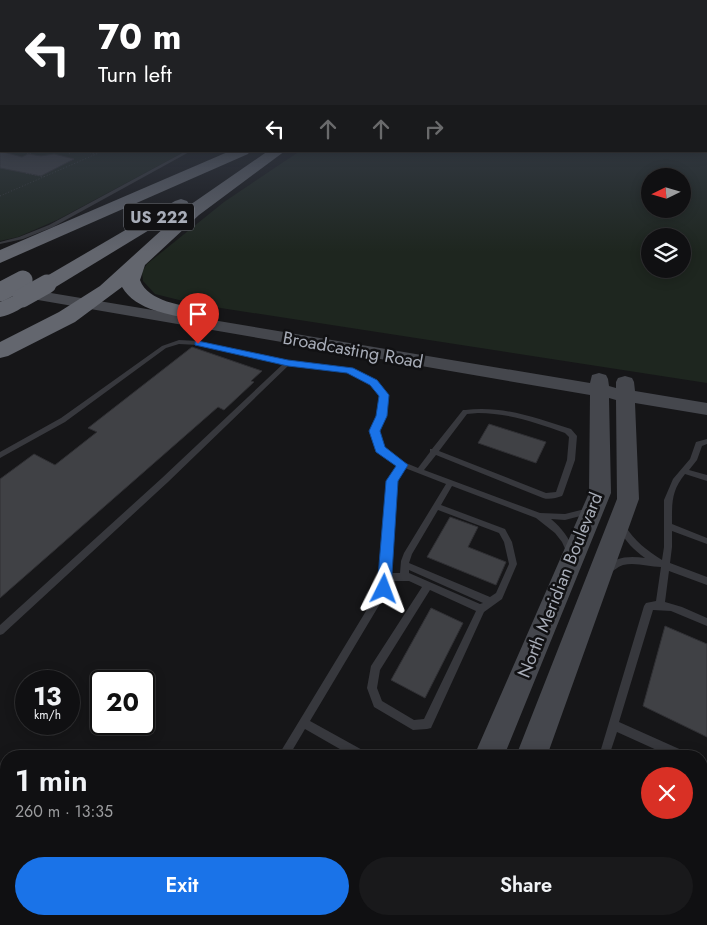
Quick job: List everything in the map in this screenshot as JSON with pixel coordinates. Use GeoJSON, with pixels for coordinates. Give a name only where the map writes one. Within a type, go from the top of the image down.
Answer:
{"type":"FeatureCollection","features":[{"type":"Feature","properties":{"kind":"highway"},"geometry":{"type":"LineString","coordinates":[[0,258],[211,165]]}},
{"type":"Feature","properties":{"kind":"highway","name":"US 222"},"geometry":{"type":"LineString","coordinates":[[0,311],[22,289],[225,165]]}},
{"type":"Feature","properties":{"kind":"highway","name":"US 222"},"geometry":{"type":"LineString","coordinates":[[0,291],[47,284],[248,165]]}},
{"type":"Feature","properties":{"kind":"highway"},"geometry":{"type":"LineString","coordinates":[[0,351],[67,317],[107,290],[193,211],[258,165]]}},
{"type":"Feature","properties":{"kind":"highway"},"geometry":{"type":"LineString","coordinates":[[137,261],[130,280],[135,292],[152,302],[195,314]]}},
{"type":"Feature","properties":{"kind":"main road","name":"Broadcasting Road"},"geometry":{"type":"LineString","coordinates":[[0,282],[90,301],[599,385],[707,395]]}},
{"type":"Feature","properties":{"kind":"main road","name":"Broadcasting Road"},"geometry":{"type":"LineString","coordinates":[[0,291],[195,314],[599,385]]}},
{"type":"Feature","properties":{"kind":"main road","name":"North Meridian Boulevard"},"geometry":{"type":"LineString","coordinates":[[492,750],[600,493],[602,475],[599,385]]}},
{"type":"Feature","properties":{"kind":"main road","name":"Broadcasting Road"},"geometry":{"type":"LineString","coordinates":[[626,389],[707,409]]}},
{"type":"Feature","properties":{"kind":"main road","name":"North Meridian Boulevard"},"geometry":{"type":"LineString","coordinates":[[534,750],[628,499],[626,389]]}},
{"type":"Feature","properties":{"kind":"lane"},"geometry":{"type":"LineString","coordinates":[[0,243],[22,238],[51,226],[163,165]]}},
{"type":"Feature","properties":{"kind":"lane"},"geometry":{"type":"LineString","coordinates":[[121,179],[133,182]]}},
{"type":"Feature","properties":{"kind":"lane"},"geometry":{"type":"LineString","coordinates":[[0,455],[63,420],[169,345],[178,342],[198,344],[288,363],[349,370],[374,383],[384,395],[382,416],[375,431],[380,449],[403,465],[539,516],[554,525],[562,534],[572,558]]}},
{"type":"Feature","properties":{"kind":"lane"},"geometry":{"type":"LineString","coordinates":[[0,631],[288,363]]}},
{"type":"Feature","properties":{"kind":"lane"},"geometry":{"type":"LineString","coordinates":[[419,471],[434,451],[464,412],[482,408],[519,414],[568,431],[574,436],[571,460],[559,494],[546,496],[434,451]]}},
{"type":"Feature","properties":{"kind":"lane"},"geometry":{"type":"LineString","coordinates":[[660,604],[668,547],[668,500],[677,479],[693,460],[699,444],[707,441]]}},
{"type":"Feature","properties":{"kind":"lane"},"geometry":{"type":"LineString","coordinates":[[287,750],[384,589],[392,481],[403,465]]}},
{"type":"Feature","properties":{"kind":"lane"},"geometry":{"type":"LineString","coordinates":[[684,471],[707,478]]}},
{"type":"Feature","properties":{"kind":"lane"},"geometry":{"type":"LineString","coordinates":[[404,577],[408,554],[450,483]]}},
{"type":"Feature","properties":{"kind":"lane"},"geometry":{"type":"LineString","coordinates":[[428,585],[375,669],[372,688],[378,704],[413,725],[426,724],[481,609],[499,596],[513,564],[508,542],[502,531],[436,506]]}},
{"type":"Feature","properties":{"kind":"lane"},"geometry":{"type":"LineString","coordinates":[[539,516],[565,517],[592,511]]}},
{"type":"Feature","properties":{"kind":"lane"},"geometry":{"type":"LineString","coordinates":[[621,518],[622,527],[633,544],[665,565],[707,581]]}},
{"type":"Feature","properties":{"kind":"lane"},"geometry":{"type":"LineString","coordinates":[[668,526],[707,541]]}},
{"type":"Feature","properties":{"kind":"lane"},"geometry":{"type":"LineString","coordinates":[[598,582],[611,566],[626,561],[665,565]]}},
{"type":"Feature","properties":{"kind":"lane"},"geometry":{"type":"LineString","coordinates":[[405,564],[491,602]]}},
{"type":"Feature","properties":{"kind":"lane"},"geometry":{"type":"LineString","coordinates":[[385,577],[410,577],[481,609]]}},
{"type":"Feature","properties":{"kind":"lane"},"geometry":{"type":"LineString","coordinates":[[606,750],[649,606],[660,604],[707,622]]}},
{"type":"Feature","properties":{"kind":"lane"},"geometry":{"type":"LineString","coordinates":[[304,723],[351,750]]}},
{"type":"Feature","properties":{"kind":"lane"},"geometry":{"type":"LineString","coordinates":[[614,725],[669,750]]}},
{"type":"Feature","properties":{"kind":"path"},"geometry":{"type":"LineString","coordinates":[[67,165],[71,166]]}},
{"type":"Feature","properties":{"kind":"path"},"geometry":{"type":"LineString","coordinates":[[0,196],[71,166]]}},
{"type":"Feature","properties":{"kind":"path"},"geometry":{"type":"LineString","coordinates":[[26,173],[46,177]]}},
{"type":"Feature","properties":{"kind":"shaded area"},"geometry":{"type":"Polygon","coordinates":[[[0,165],[160,165],[57,220],[18,237],[0,241],[0,165]]]}},
{"type":"Feature","properties":{"kind":"shaded area"},"geometry":{"type":"Polygon","coordinates":[[[279,165],[707,165],[707,383],[195,304],[155,294],[143,281],[142,272],[147,264],[224,202],[279,165]]]}},
{"type":"Feature","properties":{"kind":"building"},"geometry":{"type":"Polygon","coordinates":[[[0,165],[62,165],[41,176],[0,168],[0,165]]]}},
{"type":"Feature","properties":{"kind":"building"},"geometry":{"type":"Polygon","coordinates":[[[192,347],[262,371],[251,381],[254,382],[224,410],[218,407],[0,598],[0,479],[34,454],[55,465],[97,432],[88,428],[192,347]]]}},
{"type":"Feature","properties":{"kind":"building"},"geometry":{"type":"Polygon","coordinates":[[[489,424],[546,442],[536,463],[478,443],[489,424]]]}},
{"type":"Feature","properties":{"kind":"building"},"geometry":{"type":"Polygon","coordinates":[[[450,517],[478,527],[468,547],[506,562],[496,585],[427,557],[450,517]]]}},
{"type":"Feature","properties":{"kind":"building"},"geometry":{"type":"Polygon","coordinates":[[[431,608],[463,623],[425,698],[391,680],[431,608]]]}},
{"type":"Feature","properties":{"kind":"building"},"geometry":{"type":"Polygon","coordinates":[[[665,626],[707,644],[707,737],[643,706],[665,626]]]}},
{"type":"Feature","properties":{"kind":"route"},"geometry":{"type":"LineString","coordinates":[[198,344],[288,363],[349,370],[374,383],[384,395],[382,416],[375,431],[380,449],[403,465],[392,481],[386,535],[384,589]]}}]}
